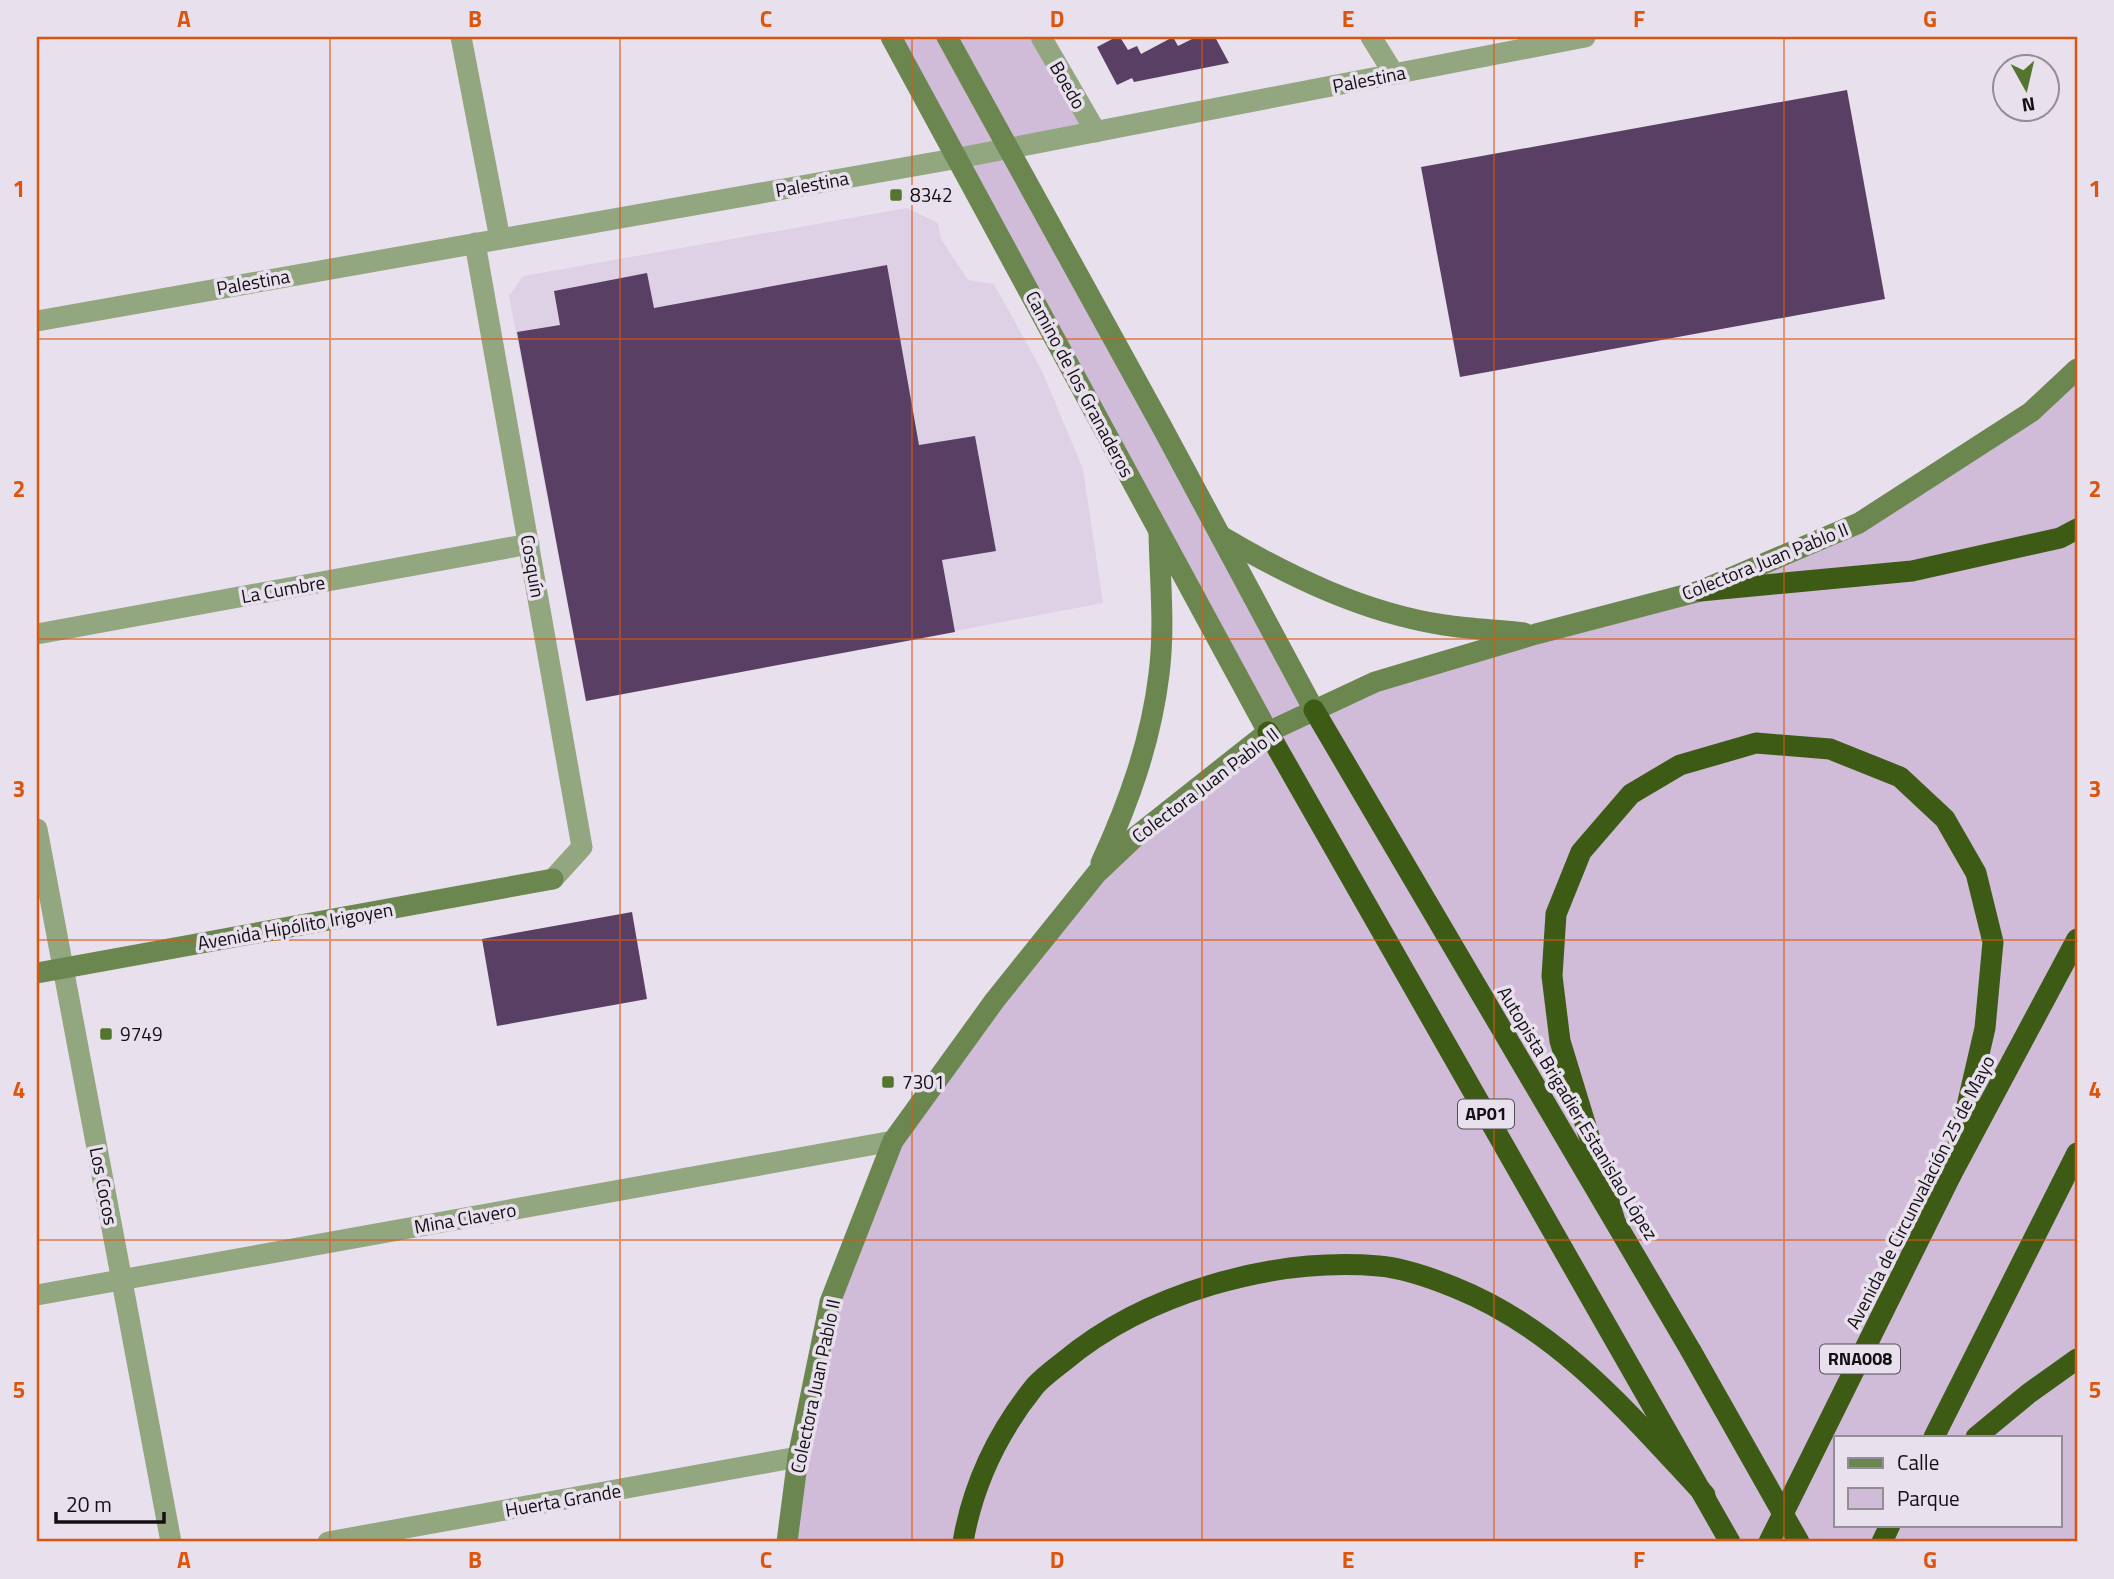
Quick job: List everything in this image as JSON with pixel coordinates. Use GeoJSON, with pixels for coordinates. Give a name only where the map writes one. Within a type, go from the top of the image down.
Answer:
{"type":"FeatureCollection","features":[{"type":"Feature","properties":{"kind":"highway"},"geometry":{"type":"LineString","coordinates":[[1700,591],[1912,571],[2060,538],[2077,529]]}},
{"type":"Feature","properties":{"kind":"highway","name":"Autopista Brigadier Estanislao López"},"geometry":{"type":"LineString","coordinates":[[1314,710],[1614,1218],[1799,1542]]}},
{"type":"Feature","properties":{"kind":"highway","name":"AP01"},"geometry":{"type":"LineString","coordinates":[[1268,732],[1730,1542]]}},
{"type":"Feature","properties":{"kind":"highway"},"geometry":{"type":"LineString","coordinates":[[1614,1218],[1560,1041],[1552,976],[1556,914],[1581,852],[1631,794],[1681,765],[1756,743],[1830,748],[1900,777],[1945,819],[1976,873],[1993,942],[1985,1028],[1951,1175]]}},
{"type":"Feature","properties":{"kind":"highway","name":"Avenida de Circunvalación 25 de Mayo"},"geometry":{"type":"LineString","coordinates":[[1769,1542],[1951,1175],[2077,939]]}},
{"type":"Feature","properties":{"kind":"highway"},"geometry":{"type":"LineString","coordinates":[[1935,1436],[2077,1153]]}},
{"type":"Feature","properties":{"kind":"highway"},"geometry":{"type":"LineString","coordinates":[[964,1542],[969,1511],[992,1449],[1036,1384],[1091,1339],[1156,1304],[1229,1280],[1315,1266],[1382,1266],[1455,1287],[1525,1322],[1605,1388],[1705,1495]]}},
{"type":"Feature","properties":{"kind":"highway"},"geometry":{"type":"LineString","coordinates":[[1977,1436],[2028,1394],[2077,1359]]}},
{"type":"Feature","properties":{"kind":"highway"},"geometry":{"type":"LineString","coordinates":[[1881,1542],[1889,1526]]}},
{"type":"Feature","properties":{"kind":"main road","name":"Camino de los Granaderos"},"geometry":{"type":"LineString","coordinates":[[891,37],[1268,732]]}},
{"type":"Feature","properties":{"kind":"main road"},"geometry":{"type":"LineString","coordinates":[[947,37],[1011,149],[1314,710]]}},
{"type":"Feature","properties":{"kind":"main road","name":"Colectora Juan Pablo II"},"geometry":{"type":"LineString","coordinates":[[787,1542],[798,1457],[830,1302],[893,1141],[995,1000],[1097,873],[1134,838],[1268,732],[1375,682],[1536,634],[1700,591],[1859,523],[2031,412],[2077,369]]}},
{"type":"Feature","properties":{"kind":"main road"},"geometry":{"type":"LineString","coordinates":[[1097,873],[1126,809],[1150,730],[1160,672],[1158,529]]}},
{"type":"Feature","properties":{"kind":"main road"},"geometry":{"type":"LineString","coordinates":[[1220,536],[1270,566],[1318,588],[1382,609],[1442,625],[1536,634]]}},
{"type":"Feature","properties":{"kind":"main road","name":"Avenida Hipólito Irigoyen"},"geometry":{"type":"LineString","coordinates":[[37,973],[553,879]]}},
{"type":"Feature","properties":{"kind":"street"},"geometry":{"type":"LineString","coordinates":[[461,37],[500,239]]}},
{"type":"Feature","properties":{"kind":"street","name":"Boedo"},"geometry":{"type":"LineString","coordinates":[[1041,37],[1096,132]]}},
{"type":"Feature","properties":{"kind":"street"},"geometry":{"type":"LineString","coordinates":[[1371,37],[1394,74]]}},
{"type":"Feature","properties":{"kind":"street","name":"Palestina"},"geometry":{"type":"LineString","coordinates":[[37,321],[1011,149],[1585,37]]}},
{"type":"Feature","properties":{"kind":"street","name":"Cosquín"},"geometry":{"type":"LineString","coordinates":[[475,243],[582,847],[553,879]]}},
{"type":"Feature","properties":{"kind":"street","name":"La Cumbre"},"geometry":{"type":"LineString","coordinates":[[37,634],[529,544]]}},
{"type":"Feature","properties":{"kind":"street","name":"Los Cocos"},"geometry":{"type":"LineString","coordinates":[[37,829],[171,1542]]}},
{"type":"Feature","properties":{"kind":"street","name":"Mina Clavero"},"geometry":{"type":"LineString","coordinates":[[37,1294],[893,1141]]}},
{"type":"Feature","properties":{"kind":"street","name":"Huerta Grande"},"geometry":{"type":"LineString","coordinates":[[328,1542],[798,1457]]}},
{"type":"Feature","properties":{"kind":"shaded area"},"geometry":{"type":"Polygon","coordinates":[[[907,208],[938,223],[941,239],[968,280],[994,284],[1042,371],[1083,469],[1103,603],[586,701],[509,296],[523,276],[907,208]]]}},
{"type":"Feature","properties":{"kind":"green space"},"geometry":{"type":"Polygon","coordinates":[[[891,37],[1041,37],[1096,132],[1011,148],[1314,710],[1700,591],[1859,523],[2077,369],[2077,1542],[787,1542],[830,1302],[893,1141],[1097,873],[1268,732],[891,37]]]}},
{"type":"Feature","properties":{"kind":"building"},"geometry":{"type":"Polygon","coordinates":[[[1120,37],[1128,50],[1137,46],[1141,54],[1173,37],[1178,46],[1196,37],[1215,37],[1229,63],[1134,82],[1132,78],[1117,85],[1097,47],[1120,37]]]}},
{"type":"Feature","properties":{"kind":"building"},"geometry":{"type":"Polygon","coordinates":[[[1847,90],[1885,299],[1460,377],[1421,167],[1847,90]]]}},
{"type":"Feature","properties":{"kind":"building"},"geometry":{"type":"Polygon","coordinates":[[[887,265],[919,445],[975,436],[996,551],[942,560],[955,632],[586,701],[517,332],[560,325],[554,291],[647,273],[654,308],[887,265]]]}},
{"type":"Feature","properties":{"kind":"building"},"geometry":{"type":"Polygon","coordinates":[[[632,912],[647,999],[497,1026],[482,939],[632,912]]]}},
{"type":"Feature","properties":{"kind":"place","name":"8342"},"geometry":{"type":"Point","coordinates":[896,195]}},
{"type":"Feature","properties":{"kind":"place","name":"9749"},"geometry":{"type":"Point","coordinates":[106,1034]}},
{"type":"Feature","properties":{"kind":"place","name":"7301"},"geometry":{"type":"Point","coordinates":[888,1082]}}]}
